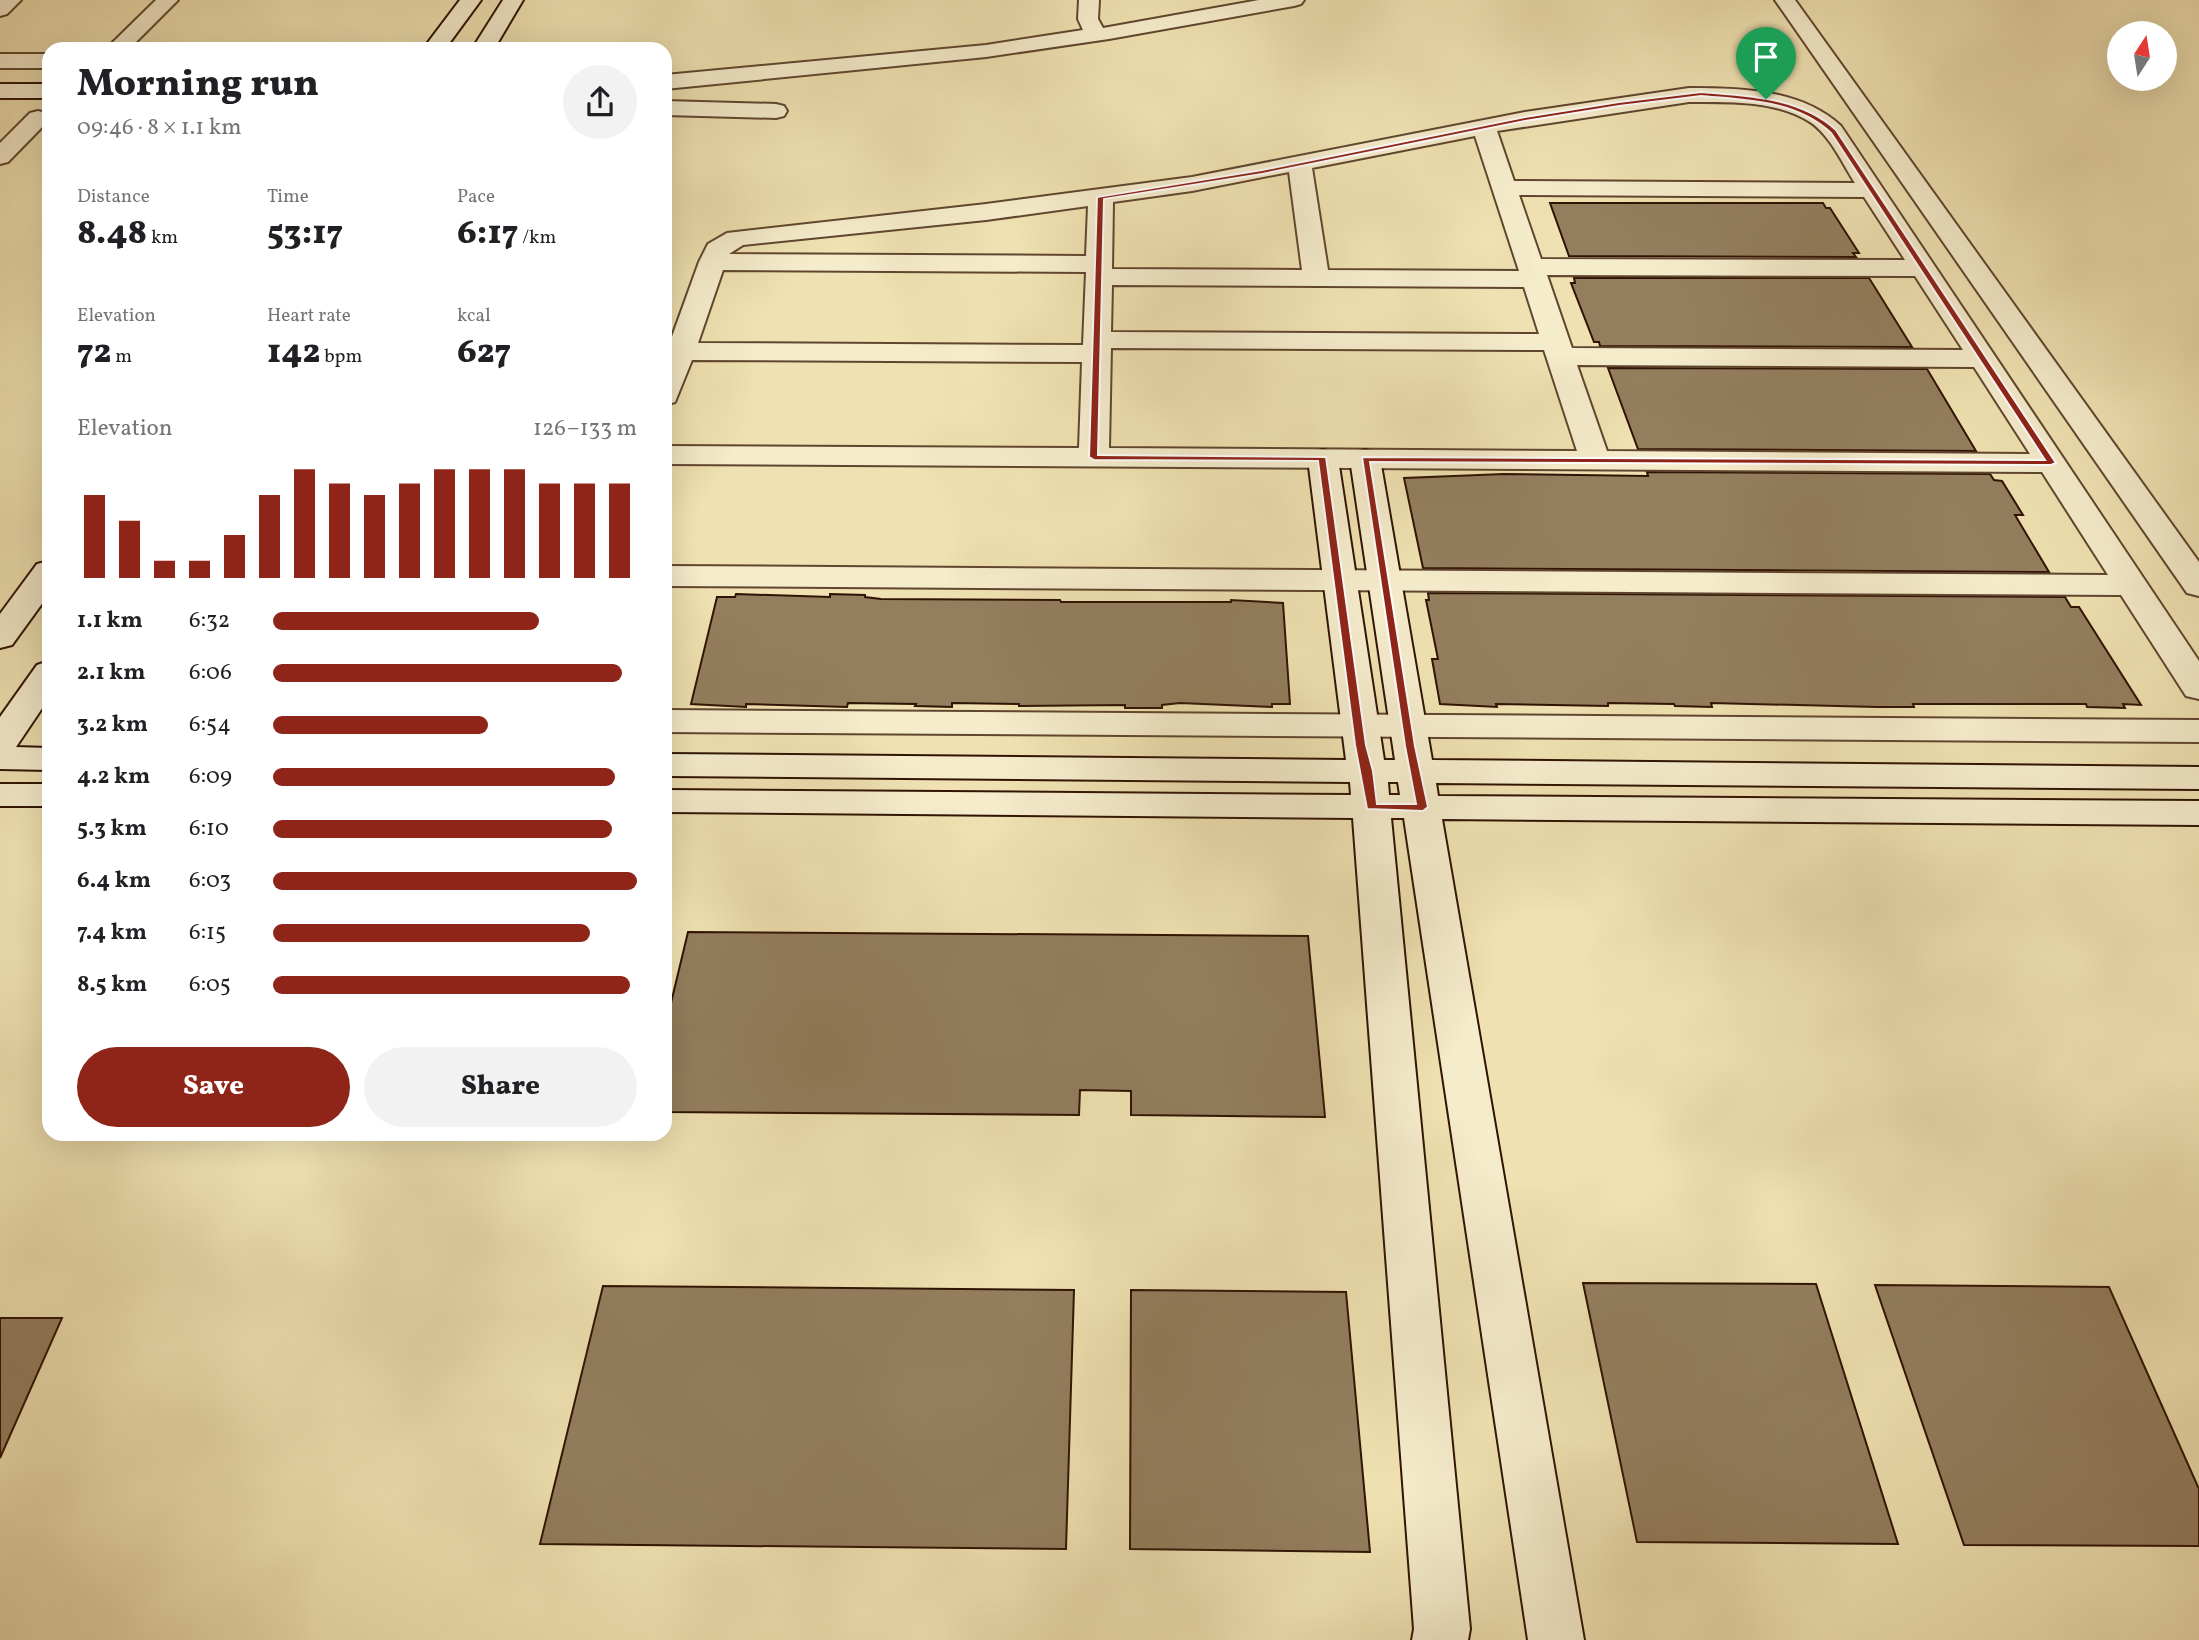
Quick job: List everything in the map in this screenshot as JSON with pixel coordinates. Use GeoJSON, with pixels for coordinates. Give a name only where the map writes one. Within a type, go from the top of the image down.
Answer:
{"type":"FeatureCollection","features":[{"type":"Feature","properties":{"kind":"street"},"geometry":{"type":"LineString","coordinates":[[0,10],[11,0]]}},
{"type":"Feature","properties":{"kind":"street"},"geometry":{"type":"LineString","coordinates":[[124,42],[168,0]]}},
{"type":"Feature","properties":{"kind":"street"},"geometry":{"type":"LineString","coordinates":[[439,42],[471,0]]}},
{"type":"Feature","properties":{"kind":"street"},"geometry":{"type":"LineString","coordinates":[[487,42],[513,0]]}},
{"type":"Feature","properties":{"kind":"street"},"geometry":{"type":"LineString","coordinates":[[1089,0],[1088,19],[1096,36]]}},
{"type":"Feature","properties":{"kind":"street"},"geometry":{"type":"LineString","coordinates":[[672,81],[898,61],[1096,36],[1294,0]]}},
{"type":"Feature","properties":{"kind":"street"},"geometry":{"type":"LineString","coordinates":[[1785,0],[2199,586]]}},
{"type":"Feature","properties":{"kind":"street"},"geometry":{"type":"LineString","coordinates":[[0,61],[42,61]]}},
{"type":"Feature","properties":{"kind":"street"},"geometry":{"type":"LineString","coordinates":[[0,91],[42,91]]}},
{"type":"Feature","properties":{"kind":"street"},"geometry":{"type":"LineString","coordinates":[[672,376],[712,262],[722,245],[747,236],[901,222],[1101,197],[1300,165],[1484,127],[1662,98],[1715,94],[1751,97],[1796,107],[1826,124],[2199,688]]}},
{"type":"Feature","properties":{"kind":"street"},"geometry":{"type":"LineString","coordinates":[[672,108],[776,111]]}},
{"type":"Feature","properties":{"kind":"street"},"geometry":{"type":"LineString","coordinates":[[0,157],[38,118],[13,118]]}},
{"type":"Feature","properties":{"kind":"street"},"geometry":{"type":"LineString","coordinates":[[1484,127],[1595,460]]}},
{"type":"Feature","properties":{"kind":"street"},"geometry":{"type":"LineString","coordinates":[[1300,165],[1316,278]]}},
{"type":"Feature","properties":{"kind":"street"},"geometry":{"type":"LineString","coordinates":[[1504,188],[1871,190]]}},
{"type":"Feature","properties":{"kind":"street"},"geometry":{"type":"LineString","coordinates":[[1094,457],[1101,197]]}},
{"type":"Feature","properties":{"kind":"street"},"geometry":{"type":"LineString","coordinates":[[712,262],[1316,278],[1923,268]]}},
{"type":"Feature","properties":{"kind":"street"},"geometry":{"type":"LineString","coordinates":[[681,351],[1096,347],[1558,349],[1983,359]]}},
{"type":"Feature","properties":{"kind":"street"},"geometry":{"type":"LineString","coordinates":[[672,455],[2051,463]]}},
{"type":"Feature","properties":{"kind":"street"},"geometry":{"type":"LineString","coordinates":[[1323,459],[1369,789],[1440,1601],[1440,1640]]}},
{"type":"Feature","properties":{"kind":"street"},"geometry":{"type":"LineString","coordinates":[[1365,459],[1556,1640]]}},
{"type":"Feature","properties":{"kind":"street"},"geometry":{"type":"LineString","coordinates":[[672,576],[2132,585]]}},
{"type":"Feature","properties":{"kind":"street"},"geometry":{"type":"LineString","coordinates":[[0,638],[42,581]]}},
{"type":"Feature","properties":{"kind":"street"},"geometry":{"type":"LineString","coordinates":[[0,744],[42,682]]}},
{"type":"Feature","properties":{"kind":"street"},"geometry":{"type":"LineString","coordinates":[[672,721],[2199,731]]}},
{"type":"Feature","properties":{"kind":"street"},"geometry":{"type":"LineString","coordinates":[[0,758],[42,759]]}},
{"type":"Feature","properties":{"kind":"street"},"geometry":{"type":"LineString","coordinates":[[672,765],[2199,813]]}},
{"type":"Feature","properties":{"kind":"street"},"geometry":{"type":"LineString","coordinates":[[1420,790],[2199,778]]}},
{"type":"Feature","properties":{"kind":"street"},"geometry":{"type":"LineString","coordinates":[[672,800],[1369,789]]}},
{"type":"Feature","properties":{"kind":"street"},"geometry":{"type":"LineString","coordinates":[[0,794],[42,795]]}},
{"type":"Feature","properties":{"kind":"building"},"geometry":{"type":"Polygon","coordinates":[[[1550,203],[1823,203],[1826,208],[1830,208],[1859,253],[1853,253],[1856,257],[1569,256],[1550,203]]]}},
{"type":"Feature","properties":{"kind":"building"},"geometry":{"type":"Polygon","coordinates":[[[1574,278],[1869,278],[1912,347],[1600,346],[1599,342],[1594,342],[1571,283],[1575,283],[1574,278]]]}},
{"type":"Feature","properties":{"kind":"building"},"geometry":{"type":"Polygon","coordinates":[[[1608,368],[1927,369],[1976,451],[1638,449],[1608,368]]]}},
{"type":"Feature","properties":{"kind":"building"},"geometry":{"type":"Polygon","coordinates":[[[1647,472],[1990,474],[1994,480],[2002,481],[2023,515],[2015,515],[2049,572],[1423,568],[1404,478],[1504,474],[1648,476],[1647,472]]]}},
{"type":"Feature","properties":{"kind":"building"},"geometry":{"type":"Polygon","coordinates":[[[1428,593],[2065,597],[2071,607],[2079,607],[2141,705],[2123,704],[2125,708],[2087,707],[2086,704],[1913,704],[1914,707],[1877,707],[1711,703],[1712,707],[1608,703],[1608,706],[1496,704],[1497,707],[1440,704],[1432,659],[1438,659],[1426,600],[1429,600],[1428,593]]]}},
{"type":"Feature","properties":{"kind":"building"},"geometry":{"type":"Polygon","coordinates":[[[736,594],[830,597],[830,594],[865,595],[881,599],[1061,602],[1231,600],[1283,603],[1290,704],[1272,704],[1272,707],[1180,703],[1162,705],[1162,708],[1125,708],[1125,705],[1019,706],[952,703],[952,707],[848,703],[847,707],[691,704],[717,597],[735,597],[736,594]]]}},
{"type":"Feature","properties":{"kind":"building"},"geometry":{"type":"Polygon","coordinates":[[[688,932],[1308,936],[1325,1117],[1131,1115],[1131,1091],[1080,1090],[1079,1115],[672,1112],[672,999],[688,932]]]}},
{"type":"Feature","properties":{"kind":"building"},"geometry":{"type":"Polygon","coordinates":[[[1583,1283],[1816,1284],[1898,1544],[1637,1542],[1583,1283]]]}},
{"type":"Feature","properties":{"kind":"building"},"geometry":{"type":"Polygon","coordinates":[[[1875,1285],[2109,1287],[2199,1489],[2199,1546],[1964,1545],[1875,1285]]]}},
{"type":"Feature","properties":{"kind":"building"},"geometry":{"type":"Polygon","coordinates":[[[603,1286],[1074,1290],[1066,1549],[540,1544],[603,1286]]]}},
{"type":"Feature","properties":{"kind":"building"},"geometry":{"type":"Polygon","coordinates":[[[1131,1290],[1346,1292],[1370,1552],[1130,1549],[1131,1290]]]}},
{"type":"Feature","properties":{"kind":"building"},"geometry":{"type":"Polygon","coordinates":[[[0,1318],[62,1318],[0,1458],[0,1318]]]}},
{"type":"Feature","properties":{"kind":"route"},"geometry":{"type":"LineString","coordinates":[[1701,94],[1766,99],[1796,107],[1818,117],[1833,131],[2051,463],[1365,459],[1410,746],[1418,772],[1423,807],[1371,807],[1368,771],[1360,745],[1323,459],[1094,457],[1101,197],[1262,172],[1525,119],[1619,104],[1701,94]]}}]}
